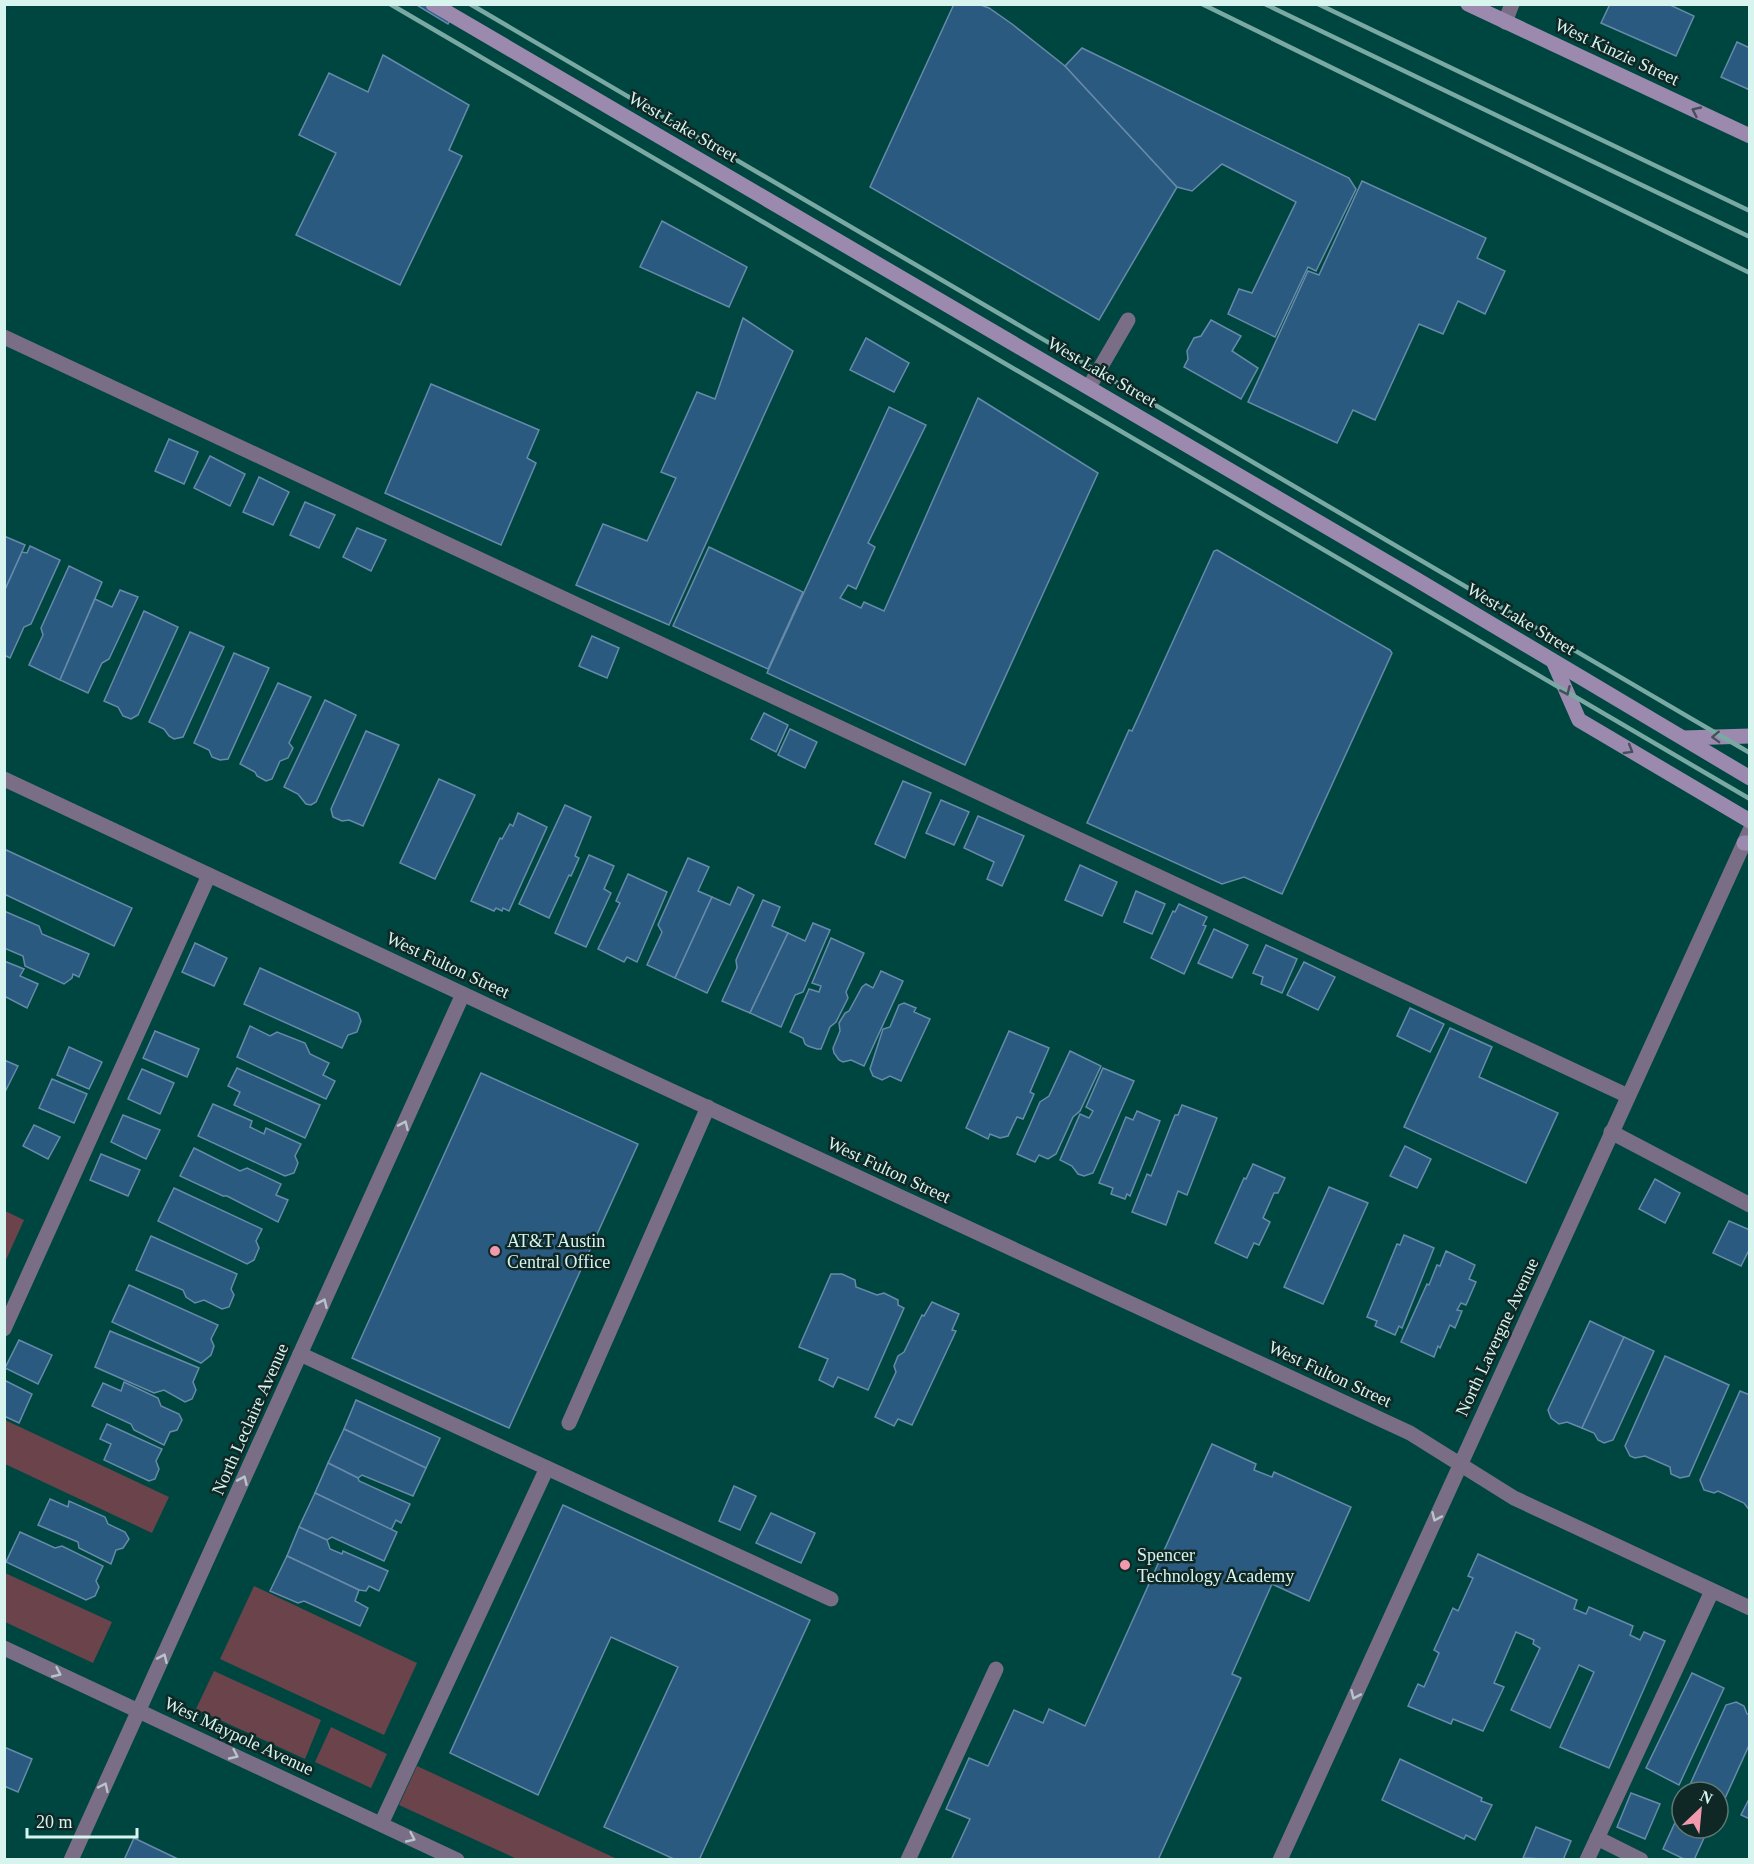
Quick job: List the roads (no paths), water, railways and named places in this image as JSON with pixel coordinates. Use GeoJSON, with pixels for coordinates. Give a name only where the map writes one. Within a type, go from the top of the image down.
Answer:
{"type":"FeatureCollection","features":[{"type":"Feature","properties":{"kind":"main road","name":"West Lake Street"},"geometry":{"type":"LineString","coordinates":[[433,4],[1414,578],[1749,778]]}},
{"type":"Feature","properties":{"kind":"main road","name":"West Kinzie Street"},"geometry":{"type":"LineString","coordinates":[[1468,4],[1749,136]]}},
{"type":"Feature","properties":{"kind":"main road"},"geometry":{"type":"LineString","coordinates":[[1554,663],[1579,720],[1749,821]]}},
{"type":"Feature","properties":{"kind":"main road"},"geometry":{"type":"LineString","coordinates":[[1682,738],[1749,736]]}},
{"type":"Feature","properties":{"kind":"street"},"geometry":{"type":"LineString","coordinates":[[1505,22],[1512,4]]}},
{"type":"Feature","properties":{"kind":"street"},"geometry":{"type":"LineString","coordinates":[[1089,387],[1128,320]]}},
{"type":"Feature","properties":{"kind":"street"},"geometry":{"type":"LineString","coordinates":[[4,337],[1628,1096]]}},
{"type":"Feature","properties":{"kind":"street","name":"West Fulton Street"},"geometry":{"type":"LineString","coordinates":[[4,778],[463,994],[1410,1433],[1514,1498],[1749,1608]]}},
{"type":"Feature","properties":{"kind":"street","name":"North Lavergne Avenue"},"geometry":{"type":"LineString","coordinates":[[1280,1860],[1611,1132],[1748,839]]}},
{"type":"Feature","properties":{"kind":"street"},"geometry":{"type":"LineString","coordinates":[[4,1329],[209,875]]}},
{"type":"Feature","properties":{"kind":"street","name":"North Leclaire Avenue"},"geometry":{"type":"LineString","coordinates":[[71,1860],[463,994]]}},
{"type":"Feature","properties":{"kind":"street"},"geometry":{"type":"LineString","coordinates":[[569,1423],[708,1107]]}},
{"type":"Feature","properties":{"kind":"street"},"geometry":{"type":"LineString","coordinates":[[1611,1132],[1749,1205]]}},
{"type":"Feature","properties":{"kind":"street"},"geometry":{"type":"LineString","coordinates":[[300,1354],[831,1599]]}},
{"type":"Feature","properties":{"kind":"street"},"geometry":{"type":"LineString","coordinates":[[381,1824],[547,1468]]}},
{"type":"Feature","properties":{"kind":"street"},"geometry":{"type":"LineString","coordinates":[[1587,1860],[1712,1591]]}},
{"type":"Feature","properties":{"kind":"street","name":"West Maypole Avenue"},"geometry":{"type":"LineString","coordinates":[[4,1648],[457,1860]]}},
{"type":"Feature","properties":{"kind":"street"},"geometry":{"type":"LineString","coordinates":[[908,1860],[996,1669]]}},
{"type":"Feature","properties":{"kind":"street"},"geometry":{"type":"LineString","coordinates":[[1597,1839],[1641,1860]]}},
{"type":"Feature","properties":{"kind":"railway"},"geometry":{"type":"LineString","coordinates":[[390,4],[1750,799]]}},
{"type":"Feature","properties":{"kind":"railway"},"geometry":{"type":"LineString","coordinates":[[470,4],[1750,753]]}},
{"type":"Feature","properties":{"kind":"railway"},"geometry":{"type":"LineString","coordinates":[[1202,4],[1750,273]]}},
{"type":"Feature","properties":{"kind":"railway"},"geometry":{"type":"LineString","coordinates":[[1265,4],[1750,237]]}},
{"type":"Feature","properties":{"kind":"railway"},"geometry":{"type":"LineString","coordinates":[[1318,4],[1750,211]]}},
{"type":"Feature","properties":{"kind":"place","name":"AT&T Austin Central Office"},"geometry":{"type":"Point","coordinates":[495,1251]}},
{"type":"Feature","properties":{"kind":"place","name":"Spencer Technology Academy"},"geometry":{"type":"Point","coordinates":[1125,1565]}}]}
